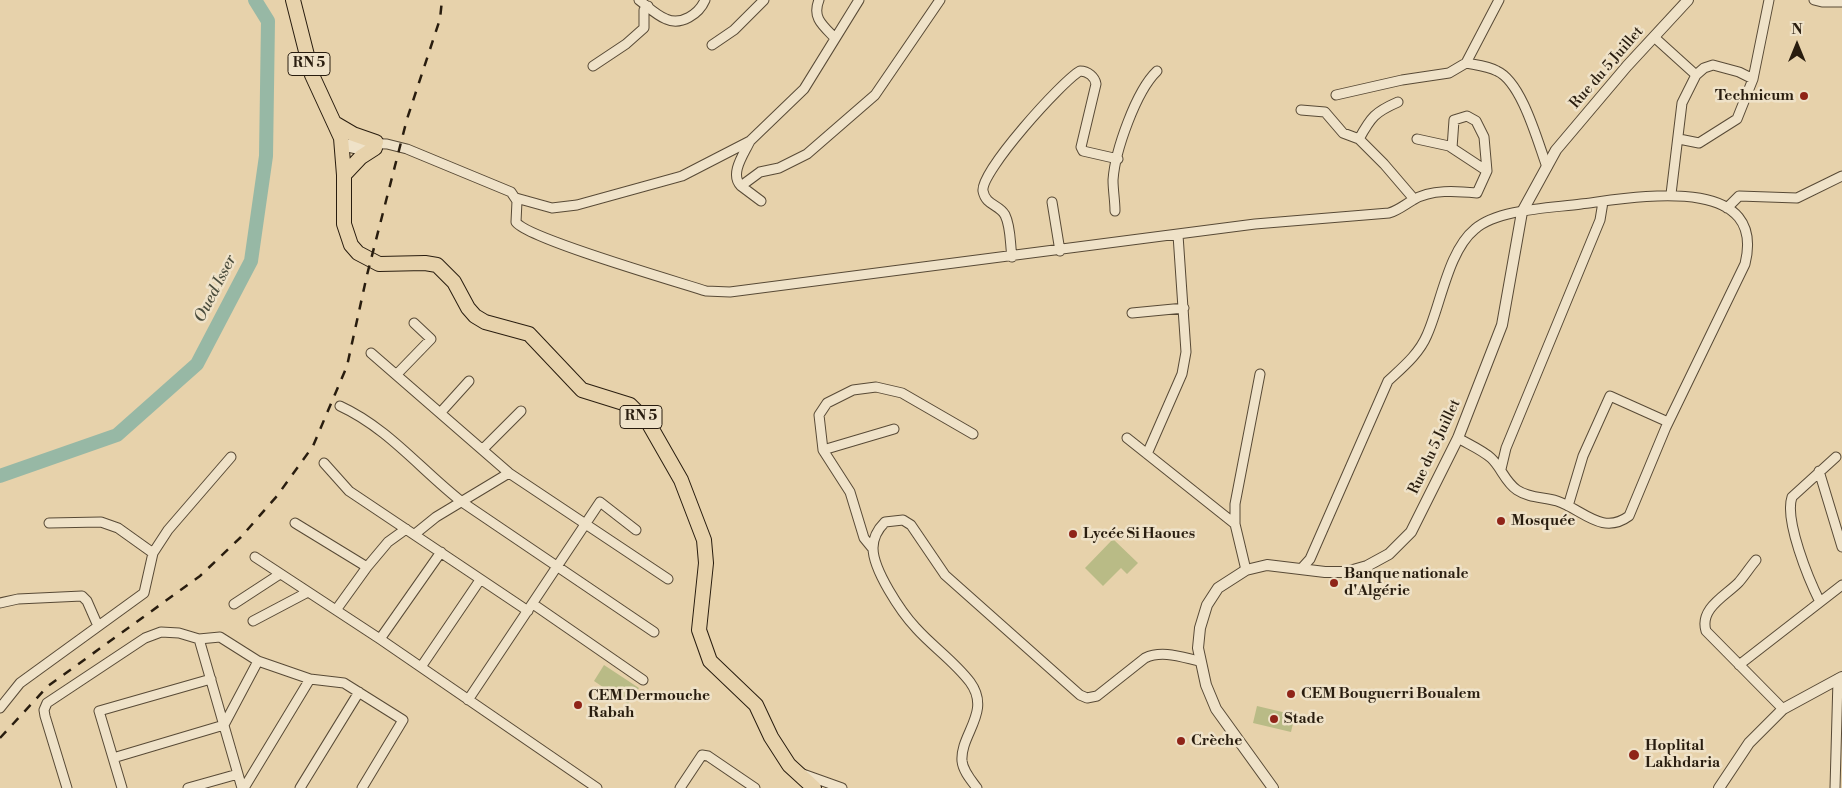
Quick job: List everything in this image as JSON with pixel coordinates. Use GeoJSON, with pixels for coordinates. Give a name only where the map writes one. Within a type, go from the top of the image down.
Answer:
{"type":"FeatureCollection","features":[{"type":"Feature","properties":{"kind":"main road","name":"RN 5"},"geometry":{"type":"LineString","coordinates":[[293,0],[312,75],[336,124],[343,146],[344,224],[351,245],[358,254],[379,264],[425,262],[437,265],[454,282],[468,308],[475,316],[491,324],[529,334],[582,390],[630,405],[649,424],[681,480],[704,540],[706,563],[698,630],[710,661],[739,686],[756,705],[770,737],[796,771],[814,788]]}},
{"type":"Feature","properties":{"kind":"main road"},"geometry":{"type":"LineString","coordinates":[[336,124],[375,145],[344,175]]}},
{"type":"Feature","properties":{"kind":"street"},"geometry":{"type":"LineString","coordinates":[[639,0],[667,20],[686,20],[701,9],[705,0]]}},
{"type":"Feature","properties":{"kind":"street"},"geometry":{"type":"LineString","coordinates":[[712,46],[734,30],[764,0]]}},
{"type":"Feature","properties":{"kind":"street"},"geometry":{"type":"LineString","coordinates":[[818,0],[815,9],[818,21],[834,37]]}},
{"type":"Feature","properties":{"kind":"street"},"geometry":{"type":"LineString","coordinates":[[343,146],[356,150],[375,145],[393,146],[508,190],[516,198],[552,208],[578,206],[682,176],[750,141],[804,89],[834,37],[859,0]]}},
{"type":"Feature","properties":{"kind":"street"},"geometry":{"type":"LineString","coordinates":[[741,186],[760,172],[779,168],[807,154],[875,95],[940,0]]}},
{"type":"Feature","properties":{"kind":"street"},"geometry":{"type":"LineString","coordinates":[[1336,95],[1402,80],[1449,74],[1466,64],[1499,0]]}},
{"type":"Feature","properties":{"kind":"street","name":"Rue du 5 Juillet"},"geometry":{"type":"LineString","coordinates":[[1273,788],[1216,709],[1199,661],[1200,628],[1207,605],[1218,588],[1246,570],[1267,565],[1325,572],[1346,572],[1367,566],[1389,554],[1411,532],[1458,438],[1502,325],[1522,212],[1556,150],[1688,0]]}},
{"type":"Feature","properties":{"kind":"street"},"geometry":{"type":"LineString","coordinates":[[1679,139],[1699,143],[1737,119],[1753,79],[1770,0]]}},
{"type":"Feature","properties":{"kind":"street"},"geometry":{"type":"LineString","coordinates":[[1814,0],[1842,2]]}},
{"type":"Feature","properties":{"kind":"street"},"geometry":{"type":"LineString","coordinates":[[593,66],[608,57],[644,28],[644,10],[648,6]]}},
{"type":"Feature","properties":{"kind":"street"},"geometry":{"type":"LineString","coordinates":[[1654,37],[1696,75]]}},
{"type":"Feature","properties":{"kind":"street"},"geometry":{"type":"LineString","coordinates":[[1466,64],[1497,70],[1504,75],[1528,113],[1547,167]]}},
{"type":"Feature","properties":{"kind":"street"},"geometry":{"type":"LineString","coordinates":[[1671,194],[1682,102],[1696,75],[1704,68],[1713,65],[1739,72],[1753,79]]}},
{"type":"Feature","properties":{"kind":"street"},"geometry":{"type":"LineString","coordinates":[[1012,257],[1006,217],[1002,210],[987,201],[983,190],[984,181],[995,164],[1046,102],[1067,80],[1080,71],[1089,74],[1096,80],[1081,147],[1083,151],[1118,159]]}},
{"type":"Feature","properties":{"kind":"street"},"geometry":{"type":"LineString","coordinates":[[1115,211],[1114,180],[1118,159],[1137,98],[1157,71]]}},
{"type":"Feature","properties":{"kind":"street"},"geometry":{"type":"LineString","coordinates":[[1359,139],[1377,111],[1398,102]]}},
{"type":"Feature","properties":{"kind":"street"},"geometry":{"type":"LineString","coordinates":[[1301,110],[1324,112],[1343,133],[1359,139],[1384,164],[1414,199]]}},
{"type":"Feature","properties":{"kind":"street"},"geometry":{"type":"LineString","coordinates":[[516,198],[515,218],[522,228],[567,246],[706,291],[730,292],[1060,251],[1254,224],[1389,213],[1400,210],[1414,199],[1456,191],[1477,194],[1487,171],[1484,137],[1476,120],[1467,116],[1454,120],[1452,148]]}},
{"type":"Feature","properties":{"kind":"street"},"geometry":{"type":"LineString","coordinates":[[1417,139],[1452,148],[1487,171]]}},
{"type":"Feature","properties":{"kind":"street"},"geometry":{"type":"LineString","coordinates":[[750,141],[735,175],[736,182],[761,201]]}},
{"type":"Feature","properties":{"kind":"street"},"geometry":{"type":"LineString","coordinates":[[1727,208],[1739,196],[1797,198],[1842,176]]}},
{"type":"Feature","properties":{"kind":"street"},"geometry":{"type":"LineString","coordinates":[[1301,569],[1310,558],[1317,543],[1388,381],[1410,361],[1427,336],[1458,250],[1468,234],[1484,222],[1522,212],[1671,194],[1705,199],[1727,208],[1741,222],[1747,235],[1748,248],[1745,264],[1668,422],[1629,516],[1622,521],[1612,524],[1600,523],[1568,506],[1517,490],[1508,483],[1501,469],[1492,458],[1458,438]]}},
{"type":"Feature","properties":{"kind":"street"},"geometry":{"type":"LineString","coordinates":[[1052,202],[1060,251]]}},
{"type":"Feature","properties":{"kind":"street"},"geometry":{"type":"LineString","coordinates":[[1501,469],[1506,448],[1600,220],[1603,202]]}},
{"type":"Feature","properties":{"kind":"street"},"geometry":{"type":"LineString","coordinates":[[1147,454],[1182,374],[1186,352],[1178,235]]}},
{"type":"Feature","properties":{"kind":"street"},"geometry":{"type":"LineString","coordinates":[[1132,313],[1184,308]]}},
{"type":"Feature","properties":{"kind":"street"},"geometry":{"type":"LineString","coordinates":[[397,374],[431,339],[414,323]]}},
{"type":"Feature","properties":{"kind":"street"},"geometry":{"type":"LineString","coordinates":[[371,353],[510,473],[668,579]]}},
{"type":"Feature","properties":{"kind":"street"},"geometry":{"type":"LineString","coordinates":[[1246,570],[1235,524],[1235,504],[1260,374]]}},
{"type":"Feature","properties":{"kind":"street"},"geometry":{"type":"LineString","coordinates":[[441,412],[469,382]]}},
{"type":"Feature","properties":{"kind":"street"},"geometry":{"type":"LineString","coordinates":[[973,434],[902,393],[876,387],[853,390],[828,403],[819,415],[823,450],[850,492],[864,538],[873,549],[876,562],[886,583],[914,626],[960,668],[972,684],[978,709],[962,761],[965,770],[977,788]]}},
{"type":"Feature","properties":{"kind":"street"},"geometry":{"type":"LineString","coordinates":[[1568,506],[1582,456],[1610,396],[1668,422]]}},
{"type":"Feature","properties":{"kind":"street"},"geometry":{"type":"LineString","coordinates":[[340,406],[377,426],[436,482],[462,502],[654,632]]}},
{"type":"Feature","properties":{"kind":"street"},"geometry":{"type":"LineString","coordinates":[[482,449],[521,411]]}},
{"type":"Feature","properties":{"kind":"street"},"geometry":{"type":"LineString","coordinates":[[823,450],[894,430]]}},
{"type":"Feature","properties":{"kind":"street"},"geometry":{"type":"LineString","coordinates":[[1127,438],[1235,524]]}},
{"type":"Feature","properties":{"kind":"street"},"geometry":{"type":"LineString","coordinates":[[0,708],[20,684],[144,592],[153,553],[168,530],[231,457]]}},
{"type":"Feature","properties":{"kind":"street"},"geometry":{"type":"LineString","coordinates":[[1820,602],[1806,572],[1792,519],[1790,501],[1819,471],[1836,457]]}},
{"type":"Feature","properties":{"kind":"street"},"geometry":{"type":"LineString","coordinates":[[324,463],[349,491],[415,534],[480,580],[530,608],[643,680]]}},
{"type":"Feature","properties":{"kind":"street"},"geometry":{"type":"LineString","coordinates":[[1819,471],[1842,547]]}},
{"type":"Feature","properties":{"kind":"street"},"geometry":{"type":"LineString","coordinates":[[415,534],[436,517],[510,473]]}},
{"type":"Feature","properties":{"kind":"street"},"geometry":{"type":"LineString","coordinates":[[468,700],[600,502],[636,530]]}},
{"type":"Feature","properties":{"kind":"street"},"geometry":{"type":"LineString","coordinates":[[873,549],[878,529],[885,522],[903,520],[911,525],[945,575],[1080,695],[1087,698],[1097,696],[1145,658],[1153,654],[1199,661]]}},
{"type":"Feature","properties":{"kind":"street"},"geometry":{"type":"LineString","coordinates":[[49,523],[101,522],[118,528],[153,553]]}},
{"type":"Feature","properties":{"kind":"street"},"geometry":{"type":"LineString","coordinates":[[294,523],[367,567]]}},
{"type":"Feature","properties":{"kind":"street"},"geometry":{"type":"LineString","coordinates":[[336,610],[388,542],[406,529]]}},
{"type":"Feature","properties":{"kind":"street"},"geometry":{"type":"LineString","coordinates":[[380,639],[441,552]]}},
{"type":"Feature","properties":{"kind":"street"},"geometry":{"type":"LineString","coordinates":[[255,557],[380,639],[597,788]]}},
{"type":"Feature","properties":{"kind":"street"},"geometry":{"type":"LineString","coordinates":[[1756,560],[1739,582],[1713,605],[1704,626],[1706,631],[1783,709]]}},
{"type":"Feature","properties":{"kind":"street"},"geometry":{"type":"LineString","coordinates":[[234,604],[280,574]]}},
{"type":"Feature","properties":{"kind":"street"},"geometry":{"type":"LineString","coordinates":[[421,667],[480,580]]}},
{"type":"Feature","properties":{"kind":"street"},"geometry":{"type":"LineString","coordinates":[[1740,665],[1842,585]]}},
{"type":"Feature","properties":{"kind":"street"},"geometry":{"type":"LineString","coordinates":[[253,621],[308,592]]}},
{"type":"Feature","properties":{"kind":"street"},"geometry":{"type":"LineString","coordinates":[[0,603],[18,599],[82,596],[87,601],[98,626]]}},
{"type":"Feature","properties":{"kind":"street"},"geometry":{"type":"LineString","coordinates":[[67,788],[45,716],[44,710],[47,703],[144,638],[161,632],[179,633],[199,639],[220,637],[258,661],[310,679],[344,683],[403,720],[362,788]]}},
{"type":"Feature","properties":{"kind":"street"},"geometry":{"type":"LineString","coordinates":[[199,639],[243,788]]}},
{"type":"Feature","properties":{"kind":"street"},"geometry":{"type":"LineString","coordinates":[[113,758],[224,726],[258,661]]}},
{"type":"Feature","properties":{"kind":"street"},"geometry":{"type":"LineString","coordinates":[[1719,788],[1749,743],[1783,709],[1840,678],[1840,761],[1835,788]]}},
{"type":"Feature","properties":{"kind":"street"},"geometry":{"type":"LineString","coordinates":[[122,788],[99,711],[210,679]]}},
{"type":"Feature","properties":{"kind":"street"},"geometry":{"type":"LineString","coordinates":[[243,788],[310,679]]}},
{"type":"Feature","properties":{"kind":"street"},"geometry":{"type":"LineString","coordinates":[[300,788],[359,692]]}},
{"type":"Feature","properties":{"kind":"street"},"geometry":{"type":"LineString","coordinates":[[680,788],[702,755],[708,756],[755,788]]}},
{"type":"Feature","properties":{"kind":"street"},"geometry":{"type":"LineString","coordinates":[[796,771],[842,788]]}},
{"type":"Feature","properties":{"kind":"street"},"geometry":{"type":"LineString","coordinates":[[188,788],[238,774]]}},
{"type":"Feature","properties":{"kind":"green space"},"geometry":{"type":"Polygon","coordinates":[[[1113,539],[1138,563],[1127,574],[1121,568],[1103,586],[1085,568],[1113,539]]]}},
{"type":"Feature","properties":{"kind":"green space"},"geometry":{"type":"Polygon","coordinates":[[[604,665],[639,688],[628,704],[594,681],[604,665]]]}},
{"type":"Feature","properties":{"kind":"green space","name":"Stade"},"geometry":{"type":"Polygon","coordinates":[[[1257,706],[1295,715],[1291,732],[1253,723],[1257,706]]]}},
{"type":"Feature","properties":{"kind":"waterway","name":"Oued Isser"},"geometry":{"type":"LineString","coordinates":[[0,476],[117,435],[197,364],[251,261],[266,156],[268,21],[255,0]]}},
{"type":"Feature","properties":{"kind":"railway"},"geometry":{"type":"LineString","coordinates":[[0,738],[48,686],[200,576],[241,537],[277,496],[313,446],[347,366],[367,275],[407,119],[440,19],[442,0]]}},
{"type":"Feature","properties":{"kind":"place","name":"Technicum"},"geometry":{"type":"Point","coordinates":[1804,96]}},
{"type":"Feature","properties":{"kind":"place","name":"Mosquée"},"geometry":{"type":"Point","coordinates":[1501,521]}},
{"type":"Feature","properties":{"kind":"place","name":"Lycée Si Haoues"},"geometry":{"type":"Point","coordinates":[1073,534]}},
{"type":"Feature","properties":{"kind":"place","name":"Banque nationale d'Algérie"},"geometry":{"type":"Point","coordinates":[1334,583]}},
{"type":"Feature","properties":{"kind":"place","name":"CEM Bouguerri Boualem"},"geometry":{"type":"Point","coordinates":[1291,694]}},
{"type":"Feature","properties":{"kind":"place","name":"CEM Dermouche Rabah"},"geometry":{"type":"Point","coordinates":[578,705]}},
{"type":"Feature","properties":{"kind":"place","name":"Stade"},"geometry":{"type":"Point","coordinates":[1274,719]}},
{"type":"Feature","properties":{"kind":"place","name":"Crèche"},"geometry":{"type":"Point","coordinates":[1181,741]}},
{"type":"Feature","properties":{"kind":"place","name":"Hoplital Lakhdaria"},"geometry":{"type":"Point","coordinates":[1634,755]}}]}
